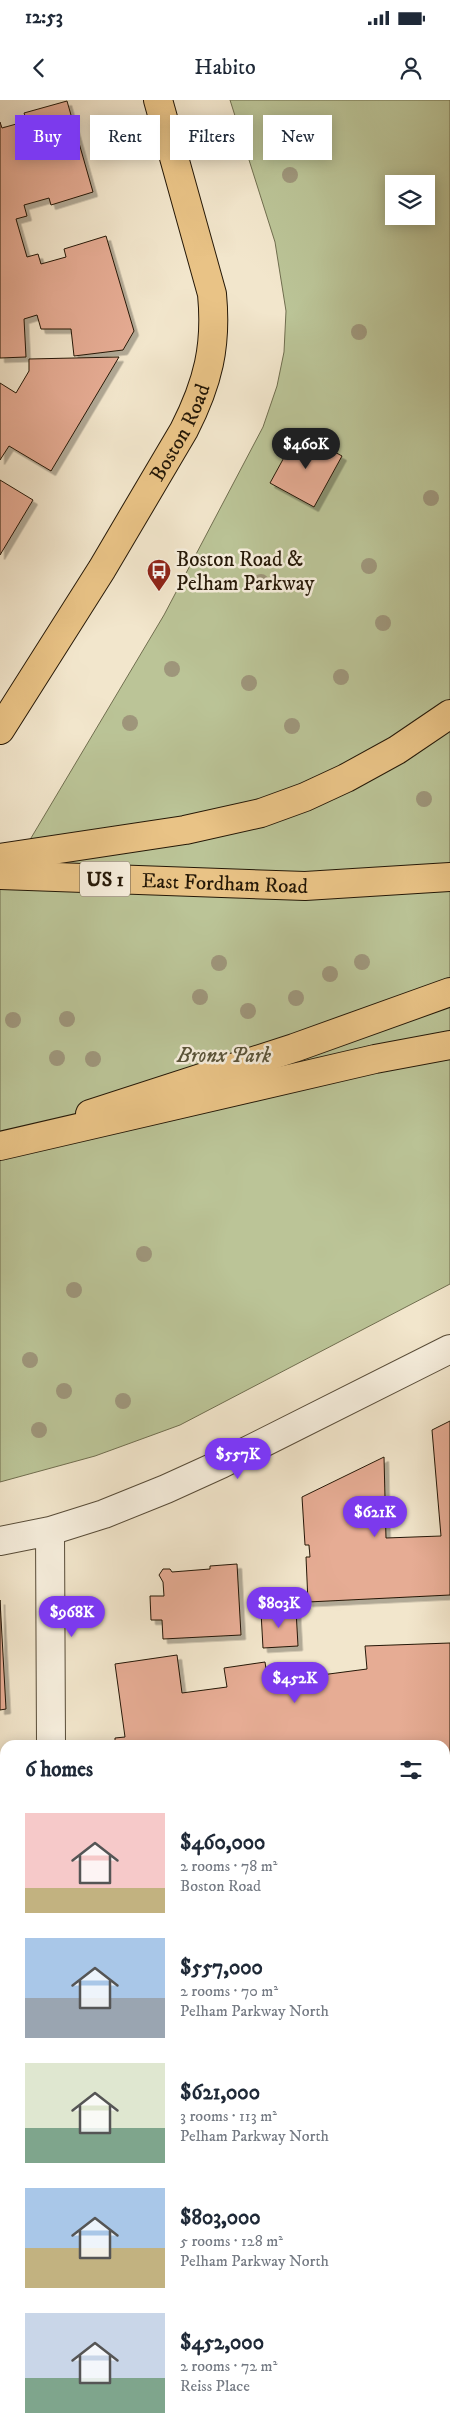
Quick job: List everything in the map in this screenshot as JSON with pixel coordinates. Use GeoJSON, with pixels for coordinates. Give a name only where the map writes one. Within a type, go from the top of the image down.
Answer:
{"type":"FeatureCollection","features":[{"type":"Feature","properties":{"kind":"main road","name":"Boston Road"},"geometry":{"type":"LineString","coordinates":[[0,730],[102,569],[184,430],[198,401],[210,364],[214,317],[212,294],[158,100]]}},
{"type":"Feature","properties":{"kind":"main road"},"geometry":{"type":"LineString","coordinates":[[0,858],[185,830],[268,810],[306,797],[346,778],[397,750],[450,714]]}},
{"type":"Feature","properties":{"kind":"main road","name":"East Fordham Road"},"geometry":{"type":"LineString","coordinates":[[0,875],[305,886],[450,878]]}},
{"type":"Feature","properties":{"kind":"main road"},"geometry":{"type":"LineString","coordinates":[[0,1145],[294,1048],[450,992]]}},
{"type":"Feature","properties":{"kind":"main road"},"geometry":{"type":"LineString","coordinates":[[0,1145],[375,1059],[450,1045]]}},
{"type":"Feature","properties":{"kind":"street"},"geometry":{"type":"LineString","coordinates":[[0,1541],[50,1531],[104,1514],[198,1475],[450,1349]]}},
{"type":"Feature","properties":{"kind":"street"},"geometry":{"type":"LineString","coordinates":[[50,1531],[51,1740]]}},
{"type":"Feature","properties":{"kind":"green space","name":"Bronx Park"},"geometry":{"type":"Polygon","coordinates":[[[230,100],[450,100],[450,1284],[180,1425],[95,1456],[0,1482],[0,890],[164,615],[263,427],[277,386],[284,352],[286,311],[275,242],[249,160],[253,160],[253,115],[235,115],[230,100]]]}},
{"type":"Feature","properties":{"kind":"building"},"geometry":{"type":"Polygon","coordinates":[[[67,101],[71,115],[25,115],[24,113],[67,101]]]}},
{"type":"Feature","properties":{"kind":"building"},"geometry":{"type":"Polygon","coordinates":[[[0,122],[2,128],[15,124],[15,160],[80,160],[80,146],[93,192],[51,205],[49,198],[24,205],[27,216],[16,219],[27,257],[38,254],[41,264],[66,257],[64,249],[106,236],[134,331],[123,350],[74,356],[71,329],[41,329],[37,315],[24,319],[26,357],[0,358],[0,122]]]}},
{"type":"Feature","properties":{"kind":"building"},"geometry":{"type":"Polygon","coordinates":[[[119,357],[51,471],[9,446],[0,460],[0,383],[16,393],[29,371],[29,359],[119,357]]]}},
{"type":"Feature","properties":{"kind":"building"},"geometry":{"type":"Polygon","coordinates":[[[298,432],[342,456],[314,507],[270,483],[298,432]]]}},
{"type":"Feature","properties":{"kind":"building"},"geometry":{"type":"Polygon","coordinates":[[[0,480],[33,500],[0,555],[0,480]]]}},
{"type":"Feature","properties":{"kind":"building"},"geometry":{"type":"Polygon","coordinates":[[[450,1421],[450,1595],[308,1602],[306,1557],[310,1557],[309,1545],[305,1545],[302,1497],[384,1457],[386,1538],[441,1536],[432,1430],[450,1421]]]}},
{"type":"Feature","properties":{"kind":"building"},"geometry":{"type":"Polygon","coordinates":[[[237,1564],[241,1635],[163,1639],[162,1620],[151,1620],[150,1596],[164,1596],[163,1582],[159,1575],[163,1569],[170,1569],[172,1572],[210,1569],[210,1566],[237,1564]]]}},
{"type":"Feature","properties":{"kind":"building"},"geometry":{"type":"Polygon","coordinates":[[[0,1600],[6,1709],[0,1710],[0,1600]]]}},
{"type":"Feature","properties":{"kind":"building"},"geometry":{"type":"Polygon","coordinates":[[[296,1610],[298,1646],[263,1648],[261,1612],[296,1610]]]}},
{"type":"Feature","properties":{"kind":"building"},"geometry":{"type":"Polygon","coordinates":[[[450,1643],[450,1740],[115,1740],[115,1738],[125,1737],[115,1664],[177,1655],[182,1693],[227,1687],[224,1668],[265,1662],[268,1682],[367,1669],[365,1646],[450,1643]]]}},
{"type":"Feature","properties":{"kind":"place","name":"Boston Road & Pelham Parkway"},"geometry":{"type":"Point","coordinates":[159,592]}}]}
